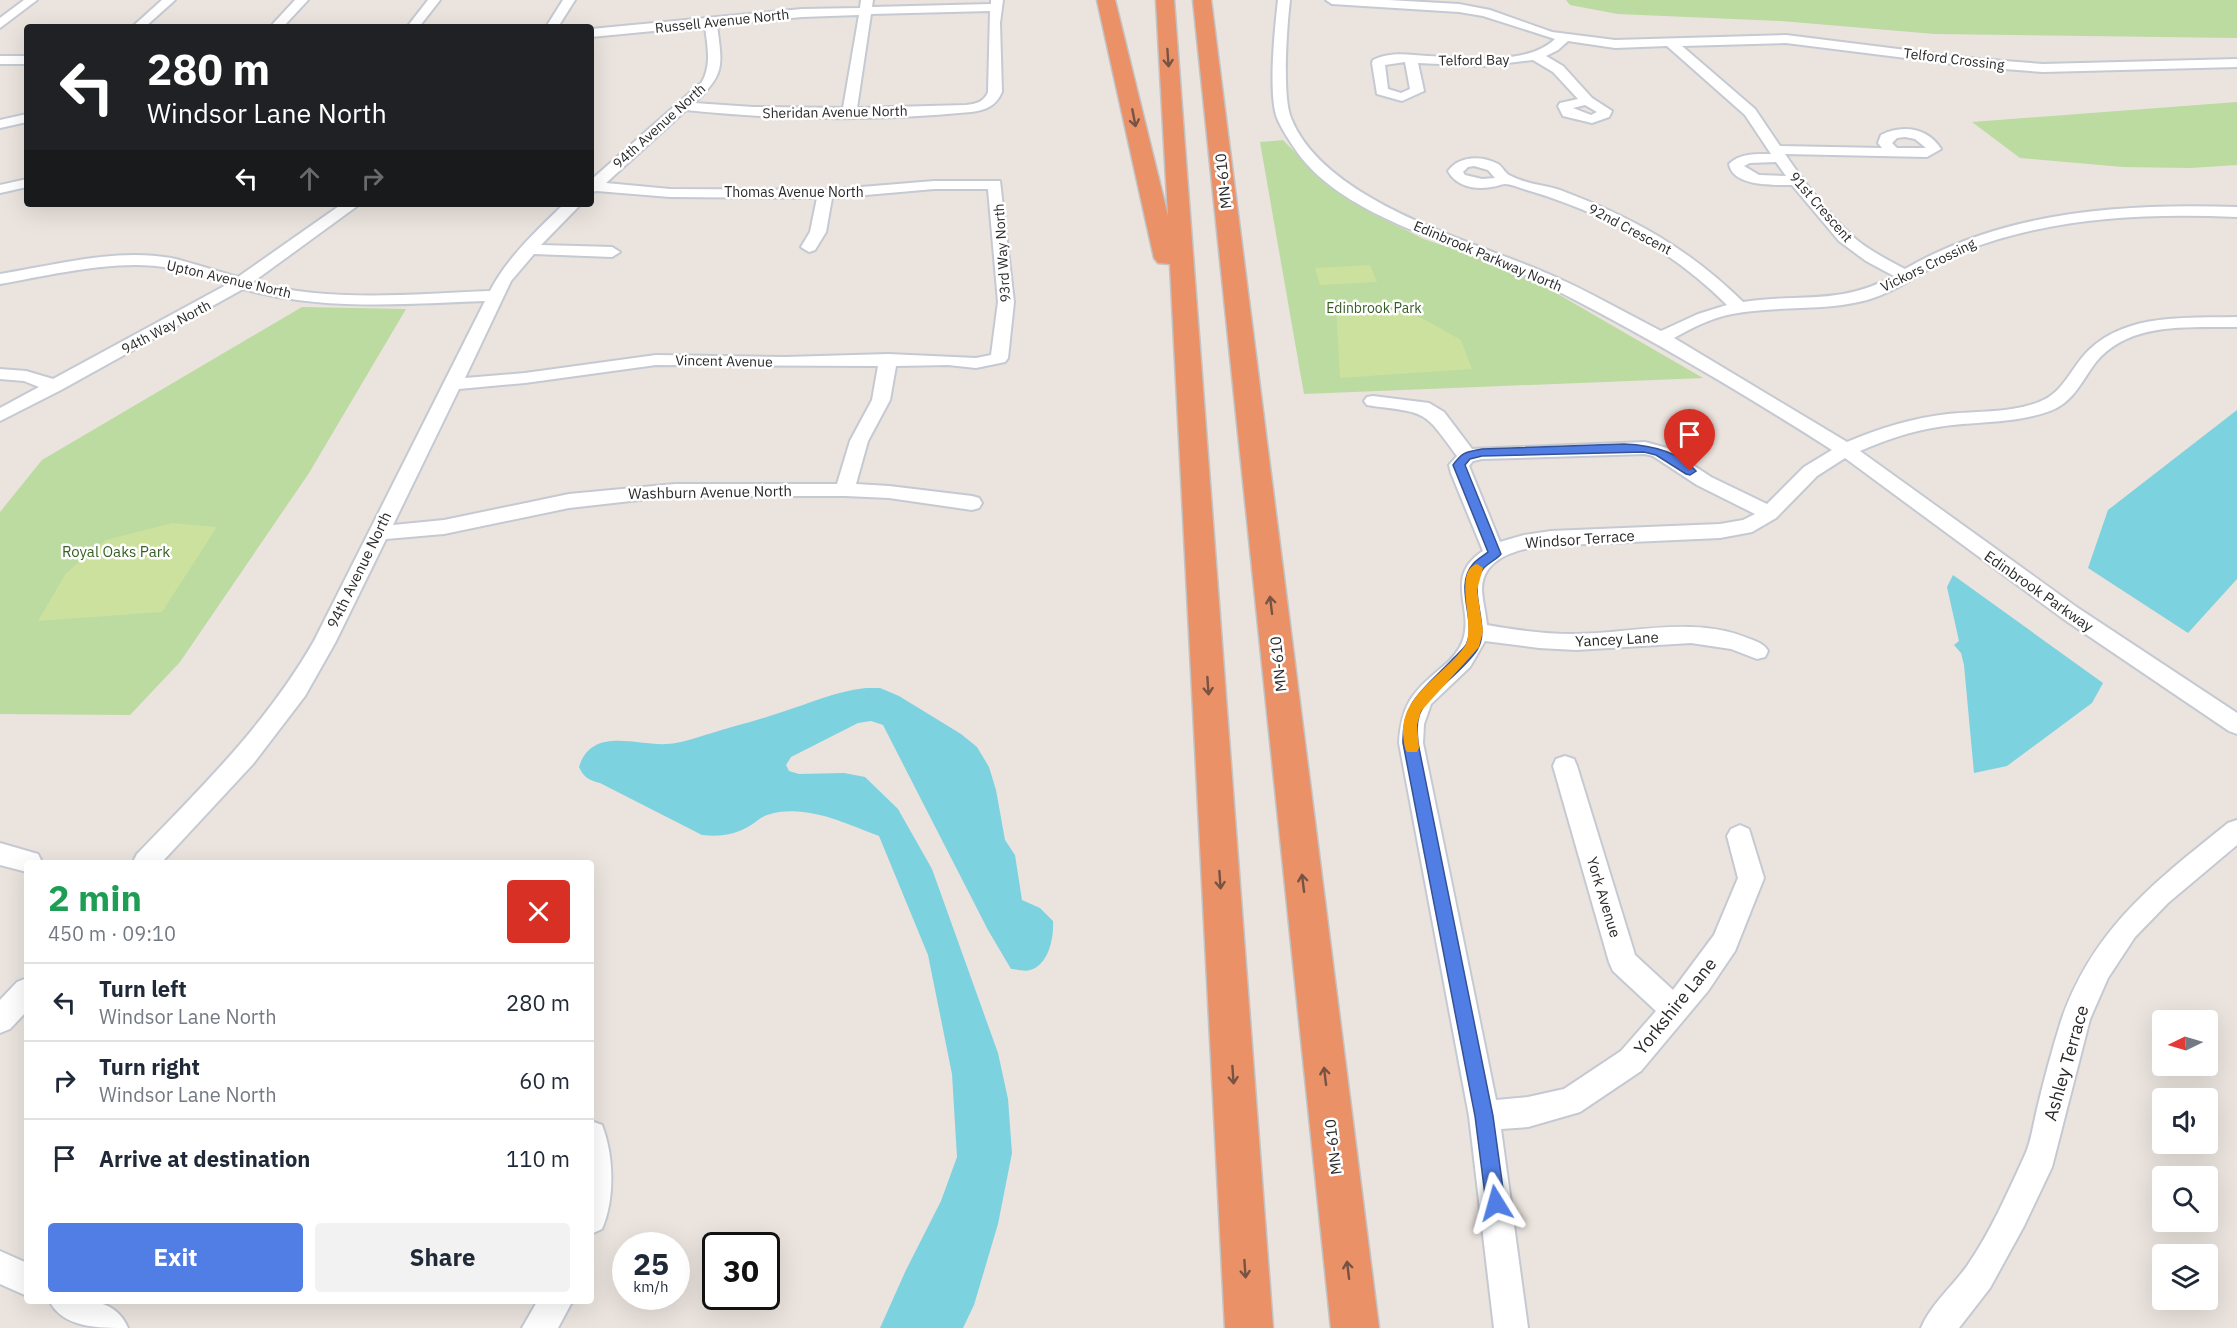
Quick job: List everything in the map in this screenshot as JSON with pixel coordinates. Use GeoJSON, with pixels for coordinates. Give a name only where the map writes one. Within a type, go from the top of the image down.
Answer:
{"type":"FeatureCollection","features":[{"type":"Feature","properties":{"kind":"highway"},"geometry":{"type":"LineString","coordinates":[[1106,0],[1168,268],[1178,396],[1204,627]]}},
{"type":"Feature","properties":{"kind":"highway"},"geometry":{"type":"LineString","coordinates":[[1165,0],[1249,1328]]}},
{"type":"Feature","properties":{"kind":"highway","name":"MN-610"},"geometry":{"type":"LineString","coordinates":[[1202,0],[1355,1328]]}},
{"type":"Feature","properties":{"kind":"highway"},"geometry":{"type":"LineString","coordinates":[[1212,77],[1223,54],[1224,35]]}},
{"type":"Feature","properties":{"kind":"street"},"geometry":{"type":"LineString","coordinates":[[0,24],[31,0]]}},
{"type":"Feature","properties":{"kind":"street"},"geometry":{"type":"LineString","coordinates":[[141,24],[169,0]]}},
{"type":"Feature","properties":{"kind":"street"},"geometry":{"type":"LineString","coordinates":[[279,24],[302,0]]}},
{"type":"Feature","properties":{"kind":"street"},"geometry":{"type":"LineString","coordinates":[[415,24],[434,0]]}},
{"type":"Feature","properties":{"kind":"street"},"geometry":{"type":"LineString","coordinates":[[554,24],[569,0]]}},
{"type":"Feature","properties":{"kind":"street","name":"Edinbrook Parkway North"},"geometry":{"type":"LineString","coordinates":[[1284,0],[1281,24],[1280,104],[1291,133],[1302,149],[1322,170],[1357,196],[1402,220],[1547,279],[1661,338],[1773,403],[1846,450]]}},
{"type":"Feature","properties":{"kind":"street","name":"Telford Crossing"},"geometry":{"type":"LineString","coordinates":[[1332,0],[1459,8],[1564,38],[1615,44],[1786,39],[1978,63],[2043,68],[2237,63]]}},
{"type":"Feature","properties":{"kind":"street","name":"Russell Avenue North"},"geometry":{"type":"LineString","coordinates":[[594,33],[866,5],[997,3]]}},
{"type":"Feature","properties":{"kind":"street","name":"Sheridan Avenue North"},"geometry":{"type":"LineString","coordinates":[[684,106],[769,114],[961,109],[986,105],[992,100],[995,92],[994,23],[997,3]]}},
{"type":"Feature","properties":{"kind":"street"},"geometry":{"type":"LineString","coordinates":[[849,113],[866,5]]}},
{"type":"Feature","properties":{"kind":"street","name":"94th Avenue North"},"geometry":{"type":"LineString","coordinates":[[594,185],[707,84],[715,70],[711,22]]}},
{"type":"Feature","properties":{"kind":"street","name":"Telford Bay"},"geometry":{"type":"LineString","coordinates":[[1411,59],[1475,61],[1536,56],[1556,47],[1564,38]]}},
{"type":"Feature","properties":{"kind":"street","name":"91st Crescent"},"geometry":{"type":"LineString","coordinates":[[1671,43],[1750,112],[1796,181],[1845,238],[1872,258],[1904,275]]}},
{"type":"Feature","properties":{"kind":"street"},"geometry":{"type":"LineString","coordinates":[[1536,56],[1558,69],[1585,101]]}},
{"type":"Feature","properties":{"kind":"street"},"geometry":{"type":"LineString","coordinates":[[0,60],[24,60]]}},
{"type":"Feature","properties":{"kind":"street"},"geometry":{"type":"LineString","coordinates":[[0,123],[24,119]]}},
{"type":"Feature","properties":{"kind":"street","name":"91st Crescent"},"geometry":{"type":"LineString","coordinates":[[1778,154],[1893,153]]}},
{"type":"Feature","properties":{"kind":"street"},"geometry":{"type":"LineString","coordinates":[[1778,154],[1748,159],[1736,164],[1737,169],[1743,174],[1761,180],[1796,181]]}},
{"type":"Feature","properties":{"kind":"street","name":"92nd Crescent"},"geometry":{"type":"LineString","coordinates":[[1504,179],[1587,206],[1652,237],[1707,276],[1740,308]]}},
{"type":"Feature","properties":{"kind":"street","name":"Thomas Avenue North"},"geometry":{"type":"LineString","coordinates":[[594,187],[670,193],[825,194],[956,183],[995,184]]}},
{"type":"Feature","properties":{"kind":"street"},"geometry":{"type":"LineString","coordinates":[[0,189],[24,184]]}},
{"type":"Feature","properties":{"kind":"street","name":"93rd Way North"},"geometry":{"type":"LineString","coordinates":[[995,184],[1006,302],[999,358]]}},
{"type":"Feature","properties":{"kind":"street"},"geometry":{"type":"LineString","coordinates":[[809,247],[818,231],[825,194]]}},
{"type":"Feature","properties":{"kind":"street","name":"94th Way North"},"geometry":{"type":"LineString","coordinates":[[0,415],[241,285],[348,207]]}},
{"type":"Feature","properties":{"kind":"street","name":"94th Avenue North"},"geometry":{"type":"LineString","coordinates":[[148,860],[243,758],[275,721],[298,688],[504,280],[529,249],[570,207]]}},
{"type":"Feature","properties":{"kind":"street","name":"Vickors Crossing"},"geometry":{"type":"LineString","coordinates":[[1661,338],[1704,317],[1740,308],[1840,301],[1865,296],[1957,248],[1993,235],[2034,225],[2124,213],[2237,212]]}},
{"type":"Feature","properties":{"kind":"street"},"geometry":{"type":"LineString","coordinates":[[529,249],[612,252]]}},
{"type":"Feature","properties":{"kind":"street","name":"Upton Avenue North"},"geometry":{"type":"LineString","coordinates":[[0,279],[93,263],[148,261],[180,266],[272,292],[348,300],[496,296]]}},
{"type":"Feature","properties":{"kind":"street","name":"Windsor Terrace"},"geometry":{"type":"LineString","coordinates":[[1476,631],[1471,603],[1473,578],[1478,567],[1494,554],[1525,542],[1545,539],[1720,531],[1757,522],[1769,513],[1813,467],[1846,450],[1908,427],[1935,421],[2029,411],[2061,399],[2102,346],[2134,330],[2180,324],[2237,322]]}},
{"type":"Feature","properties":{"kind":"street","name":"Vincent Avenue"},"geometry":{"type":"LineString","coordinates":[[451,384],[525,378],[656,360],[786,362],[888,359],[976,363],[999,358]]}},
{"type":"Feature","properties":{"kind":"street"},"geometry":{"type":"LineString","coordinates":[[845,490],[859,441],[881,400],[888,359]]}},
{"type":"Feature","properties":{"kind":"street"},"geometry":{"type":"LineString","coordinates":[[0,374],[26,376],[55,386]]}},
{"type":"Feature","properties":{"kind":"street"},"geometry":{"type":"LineString","coordinates":[[1372,401],[1423,407],[1437,416],[1467,456]]}},
{"type":"Feature","properties":{"kind":"street"},"geometry":{"type":"LineString","coordinates":[[1494,554],[1461,473],[1459,465],[1467,456],[1504,452],[1645,448],[1660,452],[1704,481],[1769,513]]}},
{"type":"Feature","properties":{"kind":"street","name":"Edinbrook Parkway"},"geometry":{"type":"LineString","coordinates":[[1846,450],[2061,606],[2237,725]]}},
{"type":"Feature","properties":{"kind":"street","name":"Washburn Avenue North"},"geometry":{"type":"LineString","coordinates":[[378,533],[444,527],[569,501],[675,490],[845,490],[889,492],[972,503]]}},
{"type":"Feature","properties":{"kind":"street"},"geometry":{"type":"LineString","coordinates":[[1476,631],[1472,647],[1426,694],[1415,708],[1410,725],[1411,743],[1484,1116],[1511,1328]]}},
{"type":"Feature","properties":{"kind":"street","name":"Yancey Lane"},"geometry":{"type":"LineString","coordinates":[[1476,631],[1501,636],[1575,642],[1695,635],[1729,640],[1756,651]]}},
{"type":"Feature","properties":{"kind":"street","name":"York Avenue"},"geometry":{"type":"LineString","coordinates":[[1565,766],[1623,962],[1674,1008]]}},
{"type":"Feature","properties":{"kind":"street","name":"Ashley Terrace"},"geometry":{"type":"LineString","coordinates":[[1938,1328],[1979,1277],[2013,1215],[2040,1156],[2076,1019],[2097,970],[2126,929],[2159,894],[2237,830]]}},
{"type":"Feature","properties":{"kind":"street","name":"Yorkshire Lane"},"geometry":{"type":"LineString","coordinates":[[1484,1116],[1528,1113],[1570,1102],[1631,1061],[1698,982],[1725,942],[1751,878],[1740,836]]}},
{"type":"Feature","properties":{"kind":"street"},"geometry":{"type":"LineString","coordinates":[[0,854],[24,861]]}},
{"type":"Feature","properties":{"kind":"street"},"geometry":{"type":"LineString","coordinates":[[0,1020],[24,994]]}},
{"type":"Feature","properties":{"kind":"street"},"geometry":{"type":"LineString","coordinates":[[594,1159],[596,1174],[594,1192]]}},
{"type":"Feature","properties":{"kind":"street"},"geometry":{"type":"LineString","coordinates":[[0,1267],[24,1279]]}},
{"type":"Feature","properties":{"kind":"street"},"geometry":{"type":"LineString","coordinates":[[72,1304],[111,1328]]}},
{"type":"Feature","properties":{"kind":"street"},"geometry":{"type":"LineString","coordinates":[[539,1328],[554,1304]]}},
{"type":"Feature","properties":{"kind":"green space"},"geometry":{"type":"Polygon","coordinates":[[[1566,0],[2237,0],[2237,38],[1935,34],[1781,21],[1618,14],[1570,5],[1566,0]]]}},
{"type":"Feature","properties":{"kind":"green space"},"geometry":{"type":"Polygon","coordinates":[[[2237,102],[2237,165],[2190,168],[2123,167],[2020,158],[1972,122],[2237,102]]]}},
{"type":"Feature","properties":{"kind":"green space","name":"Edinbrook Park"},"geometry":{"type":"Polygon","coordinates":[[[1283,140],[1327,185],[1373,214],[1424,239],[1488,261],[1544,286],[1703,378],[1304,394],[1260,142],[1283,140]]]}},
{"type":"Feature","properties":{"kind":"green space"},"geometry":{"type":"Polygon","coordinates":[[[1370,265],[1377,282],[1320,285],[1315,268],[1370,265]]]}},
{"type":"Feature","properties":{"kind":"green space","name":"Royal Oaks Park"},"geometry":{"type":"Polygon","coordinates":[[[302,307],[406,309],[309,473],[180,662],[130,715],[0,714],[0,512],[42,460],[302,307]]]}},
{"type":"Feature","properties":{"kind":"green space"},"geometry":{"type":"Polygon","coordinates":[[[1379,307],[1422,318],[1461,340],[1472,369],[1340,378],[1336,308],[1379,307]]]}},
{"type":"Feature","properties":{"kind":"green space"},"geometry":{"type":"Polygon","coordinates":[[[172,523],[217,527],[162,612],[38,621],[66,573],[106,540],[172,523]]]}},
{"type":"Feature","properties":{"kind":"water"},"geometry":{"type":"Polygon","coordinates":[[[2237,410],[2237,579],[2188,633],[2088,568],[2108,510],[2237,410]]]}},
{"type":"Feature","properties":{"kind":"water"},"geometry":{"type":"Polygon","coordinates":[[[1953,575],[2103,683],[2092,703],[2007,766],[1974,773],[1964,665],[1961,653],[1954,645],[1959,641],[1947,587],[1953,575]]]}},
{"type":"Feature","properties":{"kind":"water"},"geometry":{"type":"Polygon","coordinates":[[[866,688],[880,688],[899,696],[961,734],[977,747],[989,767],[996,790],[1005,840],[1015,855],[1022,900],[1040,908],[1053,921],[1049,950],[1042,962],[1028,971],[1011,969],[988,930],[883,725],[871,721],[858,723],[791,757],[786,765],[789,771],[799,774],[844,773],[865,777],[898,809],[932,869],[998,1053],[1008,1099],[1012,1153],[998,1224],[974,1305],[963,1328],[880,1328],[941,1201],[957,1157],[952,1074],[928,955],[879,836],[838,820],[796,811],[767,815],[733,833],[702,835],[590,780],[579,767],[585,754],[594,746],[604,742],[667,744],[690,740],[834,695],[866,688]]]}},
{"type":"Feature","properties":{"kind":"slow traffic"},"geometry":{"type":"LineString","coordinates":[[1412,748],[1410,725],[1415,708],[1472,647],[1476,631],[1470,590],[1477,568]]}},
{"type":"Feature","properties":{"kind":"route"},"geometry":{"type":"LineString","coordinates":[[1496,1203],[1484,1116],[1411,743],[1410,725],[1415,708],[1426,694],[1472,647],[1476,631],[1470,590],[1478,567],[1494,554],[1459,465],[1463,458],[1482,453],[1624,447],[1645,448],[1660,452],[1690,471]]}}]}
